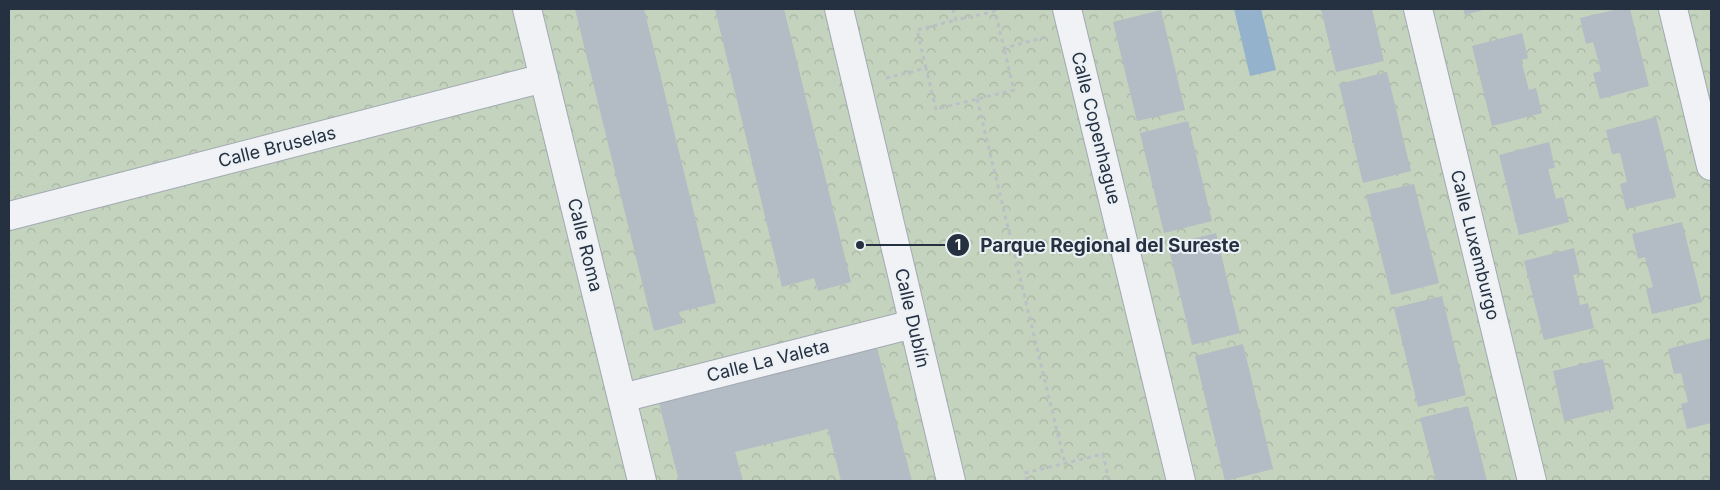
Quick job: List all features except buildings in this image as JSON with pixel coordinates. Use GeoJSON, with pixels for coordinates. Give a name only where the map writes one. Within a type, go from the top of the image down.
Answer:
{"type":"FeatureCollection","features":[{"type":"Feature","properties":{"kind":"street","name":"Calle Roma"},"geometry":{"type":"LineString","coordinates":[[527,9],[642,481]]}},
{"type":"Feature","properties":{"kind":"street","name":"Calle Dublín"},"geometry":{"type":"LineString","coordinates":[[839,9],[951,481]]}},
{"type":"Feature","properties":{"kind":"street","name":"Calle Copenhague"},"geometry":{"type":"LineString","coordinates":[[1068,9],[1181,481]]}},
{"type":"Feature","properties":{"kind":"street","name":"Calle Luxemburgo"},"geometry":{"type":"LineString","coordinates":[[1418,9],[1532,481]]}},
{"type":"Feature","properties":{"kind":"street"},"geometry":{"type":"LineString","coordinates":[[1673,9],[1711,166]]}},
{"type":"Feature","properties":{"kind":"street","name":"Calle Bruselas"},"geometry":{"type":"LineString","coordinates":[[9,216],[544,78]]}},
{"type":"Feature","properties":{"kind":"street","name":"Calle La Valeta"},"geometry":{"type":"LineString","coordinates":[[622,398],[913,324]]}},
{"type":"Feature","properties":{"kind":"path"},"geometry":{"type":"LineString","coordinates":[[953,9],[956,20]]}},
{"type":"Feature","properties":{"kind":"path"},"geometry":{"type":"LineString","coordinates":[[995,11],[1014,90],[936,109],[917,30],[956,20],[995,11]]}},
{"type":"Feature","properties":{"kind":"path"},"geometry":{"type":"LineString","coordinates":[[1004,48],[1046,37]]}},
{"type":"Feature","properties":{"kind":"path"},"geometry":{"type":"LineString","coordinates":[[886,78],[926,68]]}},
{"type":"Feature","properties":{"kind":"path"},"geometry":{"type":"LineString","coordinates":[[977,99],[1065,464]]}},
{"type":"Feature","properties":{"kind":"path"},"geometry":{"type":"LineString","coordinates":[[1027,481],[1025,473],[1103,454],[1110,481]]}},
{"type":"Feature","properties":{"kind":"green space"},"geometry":{"type":"Polygon","coordinates":[[[9,9],[1711,9],[1711,481],[9,481],[9,9]]]}},
{"type":"Feature","properties":{"kind":"water"},"geometry":{"type":"Polygon","coordinates":[[[1234,9],[1261,9],[1276,70],[1250,76],[1234,9]]]}},
{"type":"Feature","properties":{"kind":"place","name":"Parque Regional del Sureste"},"geometry":{"type":"Point","coordinates":[860,245]}}]}
